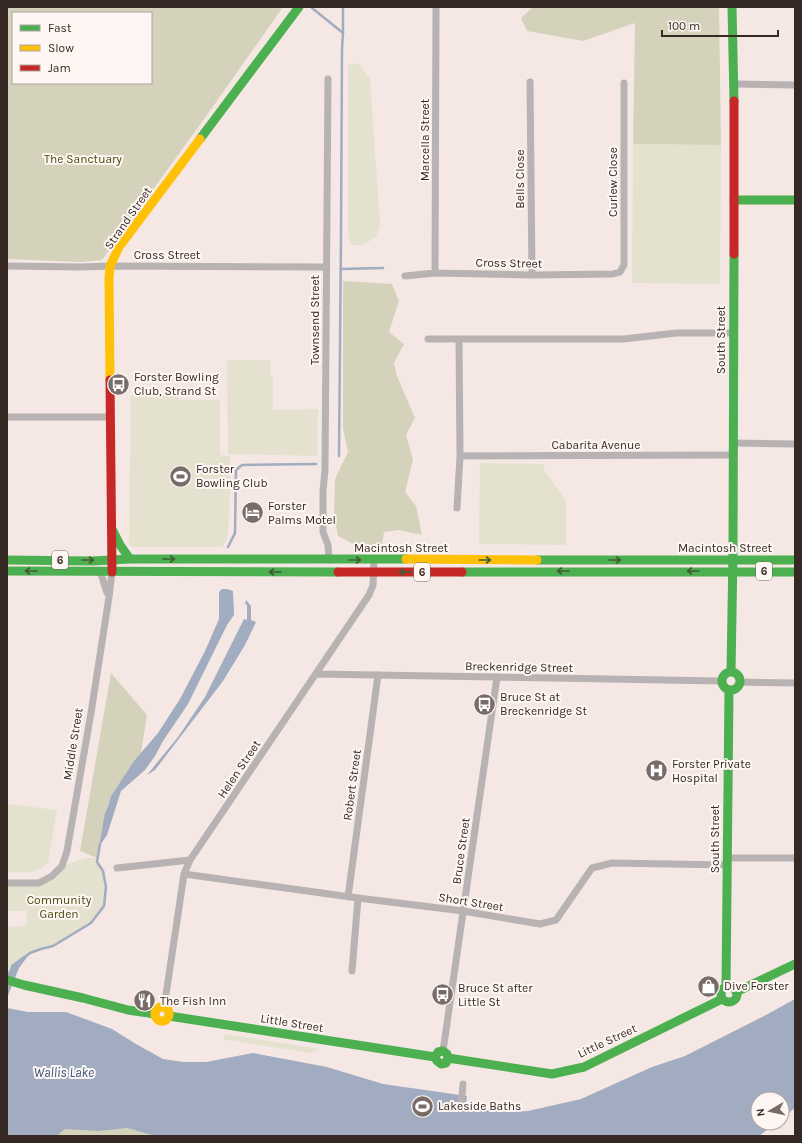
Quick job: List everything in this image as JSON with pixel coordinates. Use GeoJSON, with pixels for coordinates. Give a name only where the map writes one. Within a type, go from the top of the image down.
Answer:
{"type":"FeatureCollection","features":[{"type":"Feature","properties":{"kind":"street","name":"Strand Street"},"geometry":{"type":"LineString","coordinates":[[112,559],[110,266],[119,247],[299,7]]}},
{"type":"Feature","properties":{"kind":"street","name":"Marcella Street"},"geometry":{"type":"LineString","coordinates":[[435,273],[436,7]]}},
{"type":"Feature","properties":{"kind":"street","name":"South Street"},"geometry":{"type":"LineString","coordinates":[[731,672],[734,200],[734,84],[732,7]]}},
{"type":"Feature","properties":{"kind":"street","name":"Townsend Street"},"geometry":{"type":"LineString","coordinates":[[328,79],[325,470],[323,491],[323,532],[328,546],[329,560]]}},
{"type":"Feature","properties":{"kind":"street","name":"Bells Close"},"geometry":{"type":"LineString","coordinates":[[530,82],[532,275]]}},
{"type":"Feature","properties":{"kind":"street","name":"Curlew Close"},"geometry":{"type":"LineString","coordinates":[[613,274],[620,272],[624,265],[624,83]]}},
{"type":"Feature","properties":{"kind":"street"},"geometry":{"type":"LineString","coordinates":[[734,84],[795,85]]}},
{"type":"Feature","properties":{"kind":"street"},"geometry":{"type":"LineString","coordinates":[[734,200],[795,200]]}},
{"type":"Feature","properties":{"kind":"street","name":"Cross Street"},"geometry":{"type":"LineString","coordinates":[[7,266],[326,267]]}},
{"type":"Feature","properties":{"kind":"street","name":"Cross Street"},"geometry":{"type":"LineString","coordinates":[[405,276],[435,273],[532,275],[613,274]]}},
{"type":"Feature","properties":{"kind":"street"},"geometry":{"type":"LineString","coordinates":[[428,339],[624,339],[676,333],[733,333]]}},
{"type":"Feature","properties":{"kind":"street"},"geometry":{"type":"LineString","coordinates":[[457,508],[460,456],[459,339]]}},
{"type":"Feature","properties":{"kind":"street"},"geometry":{"type":"LineString","coordinates":[[7,417],[111,417]]}},
{"type":"Feature","properties":{"kind":"street"},"geometry":{"type":"LineString","coordinates":[[733,443],[795,444]]}},
{"type":"Feature","properties":{"kind":"street","name":"Cabarita Avenue"},"geometry":{"type":"LineString","coordinates":[[460,456],[733,456]]}},
{"type":"Feature","properties":{"kind":"street"},"geometry":{"type":"LineString","coordinates":[[112,530],[120,546],[130,559]]}},
{"type":"Feature","properties":{"kind":"street","name":"Middle Street"},"geometry":{"type":"LineString","coordinates":[[7,883],[39,883],[52,876],[62,866],[67,851],[109,597],[112,559]]}},
{"type":"Feature","properties":{"kind":"street","name":"Macintosh Street"},"geometry":{"type":"LineString","coordinates":[[7,560],[795,560]]}},
{"type":"Feature","properties":{"kind":"street","name":"Helen Street"},"geometry":{"type":"LineString","coordinates":[[166,1012],[184,874],[190,860],[371,590],[373,585],[374,560]]}},
{"type":"Feature","properties":{"kind":"street","name":"Macintosh Street"},"geometry":{"type":"LineString","coordinates":[[7,571],[795,572]]}},
{"type":"Feature","properties":{"kind":"street","name":"Middle Street"},"geometry":{"type":"LineString","coordinates":[[100,572],[109,597]]}},
{"type":"Feature","properties":{"kind":"street"},"geometry":{"type":"LineString","coordinates":[[731,672],[737,675],[740,682],[736,689],[729,690],[723,687],[721,681],[726,673],[731,672]]}},
{"type":"Feature","properties":{"kind":"street","name":"Breckenridge Street"},"geometry":{"type":"LineString","coordinates":[[316,674],[721,681]]}},
{"type":"Feature","properties":{"kind":"street","name":"Robert Street"},"geometry":{"type":"LineString","coordinates":[[348,897],[378,676]]}},
{"type":"Feature","properties":{"kind":"street","name":"Bruce Street"},"geometry":{"type":"LineString","coordinates":[[442,1055],[497,678]]}},
{"type":"Feature","properties":{"kind":"street"},"geometry":{"type":"LineString","coordinates":[[740,682],[795,683]]}},
{"type":"Feature","properties":{"kind":"street","name":"South Street"},"geometry":{"type":"LineString","coordinates":[[726,987],[729,690]]}},
{"type":"Feature","properties":{"kind":"street","name":"Short Street"},"geometry":{"type":"LineString","coordinates":[[184,874],[348,897],[463,911],[540,924],[556,920],[592,868],[612,863],[795,858]]}},
{"type":"Feature","properties":{"kind":"street"},"geometry":{"type":"LineString","coordinates":[[117,868],[190,860]]}},
{"type":"Feature","properties":{"kind":"street"},"geometry":{"type":"LineString","coordinates":[[352,971],[358,898]]}},
{"type":"Feature","properties":{"kind":"street"},"geometry":{"type":"LineString","coordinates":[[736,992],[795,964]]}},
{"type":"Feature","properties":{"kind":"street","name":"Little Street"},"geometry":{"type":"LineString","coordinates":[[11,981],[128,1010],[155,1014],[156,1018],[160,1021],[164,1021],[166,1012],[442,1055],[552,1074],[584,1067],[722,999]]}},
{"type":"Feature","properties":{"kind":"street"},"geometry":{"type":"LineString","coordinates":[[726,987],[733,987],[736,992],[736,997],[732,1002],[726,1002],[722,999],[721,992],[726,987]]}},
{"type":"Feature","properties":{"kind":"street"},"geometry":{"type":"LineString","coordinates":[[461,1106],[463,1084]]}},
{"type":"Feature","properties":{"kind":"green space","name":"The Sanctuary"},"geometry":{"type":"Polygon","coordinates":[[[7,7],[283,7],[102,260],[81,262],[7,259],[7,7]]]}},
{"type":"Feature","properties":{"kind":"green space"},"geometry":{"type":"Polygon","coordinates":[[[533,7],[719,7],[721,145],[633,144],[635,23],[583,41],[527,31],[521,18],[533,7]]]}},
{"type":"Feature","properties":{"kind":"green space"},"geometry":{"type":"Polygon","coordinates":[[[358,63],[370,79],[380,225],[376,237],[363,245],[351,245],[348,231],[348,65],[358,63]]]}},
{"type":"Feature","properties":{"kind":"green space"},"geometry":{"type":"Polygon","coordinates":[[[633,144],[721,145],[720,284],[632,283],[633,144]]]}},
{"type":"Feature","properties":{"kind":"green space"},"geometry":{"type":"Polygon","coordinates":[[[343,281],[392,284],[399,301],[389,332],[404,344],[394,363],[397,376],[415,418],[406,435],[413,459],[405,492],[416,506],[422,535],[399,530],[384,532],[382,545],[359,547],[338,536],[334,516],[335,479],[348,452],[343,428],[343,281]]]}},
{"type":"Feature","properties":{"kind":"green space"},"geometry":{"type":"Polygon","coordinates":[[[227,360],[270,360],[271,376],[273,376],[273,410],[318,409],[317,456],[228,454],[227,360]]]}},
{"type":"Feature","properties":{"kind":"green space","name":"Forster Bowling Club"},"geometry":{"type":"Polygon","coordinates":[[[131,395],[176,395],[179,400],[220,400],[220,455],[230,456],[228,532],[227,540],[222,547],[132,547],[129,545],[131,395]]]}},
{"type":"Feature","properties":{"kind":"green space"},"geometry":{"type":"Polygon","coordinates":[[[480,463],[544,464],[544,470],[566,500],[566,545],[479,544],[480,463]]]}},
{"type":"Feature","properties":{"kind":"green space"},"geometry":{"type":"Polygon","coordinates":[[[111,673],[147,715],[141,753],[111,796],[102,829],[97,858],[80,851],[111,673]]]}},
{"type":"Feature","properties":{"kind":"green space"},"geometry":{"type":"Polygon","coordinates":[[[7,804],[57,810],[48,862],[42,868],[32,872],[7,872],[7,804]]]}},
{"type":"Feature","properties":{"kind":"green space","name":"Community Garden"},"geometry":{"type":"Polygon","coordinates":[[[85,858],[97,858],[97,862],[103,871],[106,887],[104,906],[91,923],[53,946],[30,953],[11,967],[7,972],[7,927],[26,926],[27,911],[7,911],[7,883],[39,883],[62,866],[85,858]]]}},
{"type":"Feature","properties":{"kind":"green space"},"geometry":{"type":"Polygon","coordinates":[[[224,1034],[319,1049],[310,1053],[230,1040],[226,1041],[224,1039],[224,1034]]]}},
{"type":"Feature","properties":{"kind":"green space"},"geometry":{"type":"Polygon","coordinates":[[[127,1128],[155,1136],[57,1136],[65,1129],[127,1128]]]}},
{"type":"Feature","properties":{"kind":"water"},"geometry":{"type":"Polygon","coordinates":[[[222,589],[233,591],[234,615],[227,625],[188,704],[163,741],[155,756],[145,770],[121,791],[107,835],[99,847],[102,829],[111,796],[134,761],[158,733],[180,699],[205,651],[219,619],[219,592],[222,589]]]}},
{"type":"Feature","properties":{"kind":"water"},"geometry":{"type":"Polygon","coordinates":[[[246,600],[251,606],[251,620],[256,622],[245,645],[223,681],[155,770],[147,775],[178,737],[205,697],[244,619],[247,620],[246,600]]]}},
{"type":"Feature","properties":{"kind":"water"},"geometry":{"type":"Polygon","coordinates":[[[30,953],[19,968],[7,998],[7,975],[11,967],[30,953]]]}},
{"type":"Feature","properties":{"kind":"water","name":"Wallis Lake"},"geometry":{"type":"Polygon","coordinates":[[[795,999],[795,1108],[790,1112],[790,1091],[750,1091],[750,1131],[766,1131],[759,1136],[155,1136],[127,1128],[98,1131],[65,1129],[57,1136],[7,1136],[7,1008],[28,1012],[66,1012],[112,1029],[163,1059],[183,1062],[206,1062],[253,1053],[327,1067],[383,1084],[467,1096],[465,1109],[511,1112],[528,1111],[581,1099],[652,1067],[685,1056],[795,999]]]}},
{"type":"Feature","properties":{"kind":"waterway"},"geometry":{"type":"LineString","coordinates":[[339,456],[343,7]]}},
{"type":"Feature","properties":{"kind":"waterway"},"geometry":{"type":"LineString","coordinates":[[312,8],[343,33]]}},
{"type":"Feature","properties":{"kind":"waterway"},"geometry":{"type":"LineString","coordinates":[[341,269],[383,268]]}},
{"type":"Feature","properties":{"kind":"waterway"},"geometry":{"type":"LineString","coordinates":[[228,547],[235,533],[236,470],[242,465],[316,464]]}},
{"type":"Feature","properties":{"kind":"waterway"},"geometry":{"type":"LineString","coordinates":[[104,825],[109,807]]}},
{"type":"Feature","properties":{"kind":"waterway"},"geometry":{"type":"LineString","coordinates":[[12,966],[30,953],[53,946],[91,923],[104,906],[106,887],[103,871],[97,862],[100,844]]}},
{"type":"Feature","properties":{"kind":"traffic: fast"},"geometry":{"type":"LineString","coordinates":[[200,139],[299,7]]}},
{"type":"Feature","properties":{"kind":"traffic: fast"},"geometry":{"type":"LineString","coordinates":[[732,7],[734,101]]}},
{"type":"Feature","properties":{"kind":"traffic: fast"},"geometry":{"type":"LineString","coordinates":[[734,200],[795,200]]}},
{"type":"Feature","properties":{"kind":"traffic: fast"},"geometry":{"type":"LineString","coordinates":[[731,672],[734,254]]}},
{"type":"Feature","properties":{"kind":"traffic: fast"},"geometry":{"type":"LineString","coordinates":[[113,531],[120,545],[130,559]]}},
{"type":"Feature","properties":{"kind":"traffic: fast"},"geometry":{"type":"LineString","coordinates":[[7,560],[92,561],[130,559],[406,559]]}},
{"type":"Feature","properties":{"kind":"traffic: fast"},"geometry":{"type":"LineString","coordinates":[[537,560],[795,560]]}},
{"type":"Feature","properties":{"kind":"traffic: fast"},"geometry":{"type":"LineString","coordinates":[[7,571],[338,572]]}},
{"type":"Feature","properties":{"kind":"traffic: fast"},"geometry":{"type":"LineString","coordinates":[[462,572],[795,572]]}},
{"type":"Feature","properties":{"kind":"traffic: fast"},"geometry":{"type":"LineString","coordinates":[[731,672],[737,675],[740,681],[737,687],[731,690],[725,687],[722,681],[725,675],[731,672]]}},
{"type":"Feature","properties":{"kind":"traffic: fast"},"geometry":{"type":"LineString","coordinates":[[726,987],[729,690]]}},
{"type":"Feature","properties":{"kind":"traffic: fast"},"geometry":{"type":"LineString","coordinates":[[736,992],[795,964]]}},
{"type":"Feature","properties":{"kind":"traffic: fast"},"geometry":{"type":"LineString","coordinates":[[7,980],[128,1010],[155,1014]]}},
{"type":"Feature","properties":{"kind":"traffic: fast"},"geometry":{"type":"LineString","coordinates":[[726,986],[732,986],[737,991],[737,994],[735,1000],[732,1002],[726,1002],[721,997],[721,991],[726,986]]}},
{"type":"Feature","properties":{"kind":"traffic: fast"},"geometry":{"type":"LineString","coordinates":[[448,1058],[552,1074],[584,1067],[722,999]]}},
{"type":"Feature","properties":{"kind":"traffic: fast"},"geometry":{"type":"LineString","coordinates":[[169,1016],[435,1057]]}},
{"type":"Feature","properties":{"kind":"traffic: fast"},"geometry":{"type":"LineString","coordinates":[[435,1057],[438,1052],[443,1051],[447,1054],[448,1058]]}},
{"type":"Feature","properties":{"kind":"traffic: fast"},"geometry":{"type":"LineString","coordinates":[[435,1057],[441,1064],[446,1063],[448,1058]]}},
{"type":"Feature","properties":{"kind":"traffic: slow"},"geometry":{"type":"LineString","coordinates":[[110,380],[110,266],[119,247],[200,139]]}},
{"type":"Feature","properties":{"kind":"traffic: slow"},"geometry":{"type":"LineString","coordinates":[[406,559],[537,560]]}},
{"type":"Feature","properties":{"kind":"traffic: slow"},"geometry":{"type":"LineString","coordinates":[[162,1007],[167,1009],[169,1014],[167,1019],[162,1021],[157,1019],[155,1014],[157,1009],[162,1007]]}},
{"type":"Feature","properties":{"kind":"traffic: jam"},"geometry":{"type":"LineString","coordinates":[[734,101],[734,254]]}},
{"type":"Feature","properties":{"kind":"traffic: jam"},"geometry":{"type":"LineString","coordinates":[[110,380],[112,572]]}},
{"type":"Feature","properties":{"kind":"traffic: jam"},"geometry":{"type":"LineString","coordinates":[[338,572],[462,572]]}},
{"type":"Feature","properties":{"kind":"place","name":"Forster Bowling Club, Strand St"},"geometry":{"type":"Point","coordinates":[119,384]}},
{"type":"Feature","properties":{"kind":"place","name":"Forster Bowling Club"},"geometry":{"type":"Point","coordinates":[180,476]}},
{"type":"Feature","properties":{"kind":"place","name":"Forster Palms Motel"},"geometry":{"type":"Point","coordinates":[252,513]}},
{"type":"Feature","properties":{"kind":"place","name":"Bruce St at Breckenridge St"},"geometry":{"type":"Point","coordinates":[485,704]}},
{"type":"Feature","properties":{"kind":"place","name":"Forster Private Hospital"},"geometry":{"type":"Point","coordinates":[657,771]}},
{"type":"Feature","properties":{"kind":"place","name":"Dive Forster"},"geometry":{"type":"Point","coordinates":[709,986]}},
{"type":"Feature","properties":{"kind":"place","name":"Bruce St after Little St"},"geometry":{"type":"Point","coordinates":[443,995]}},
{"type":"Feature","properties":{"kind":"place","name":"The Fish Inn"},"geometry":{"type":"Point","coordinates":[144,1001]}},
{"type":"Feature","properties":{"kind":"place","name":"Lakeside Baths"},"geometry":{"type":"Point","coordinates":[422,1106]}}]}
